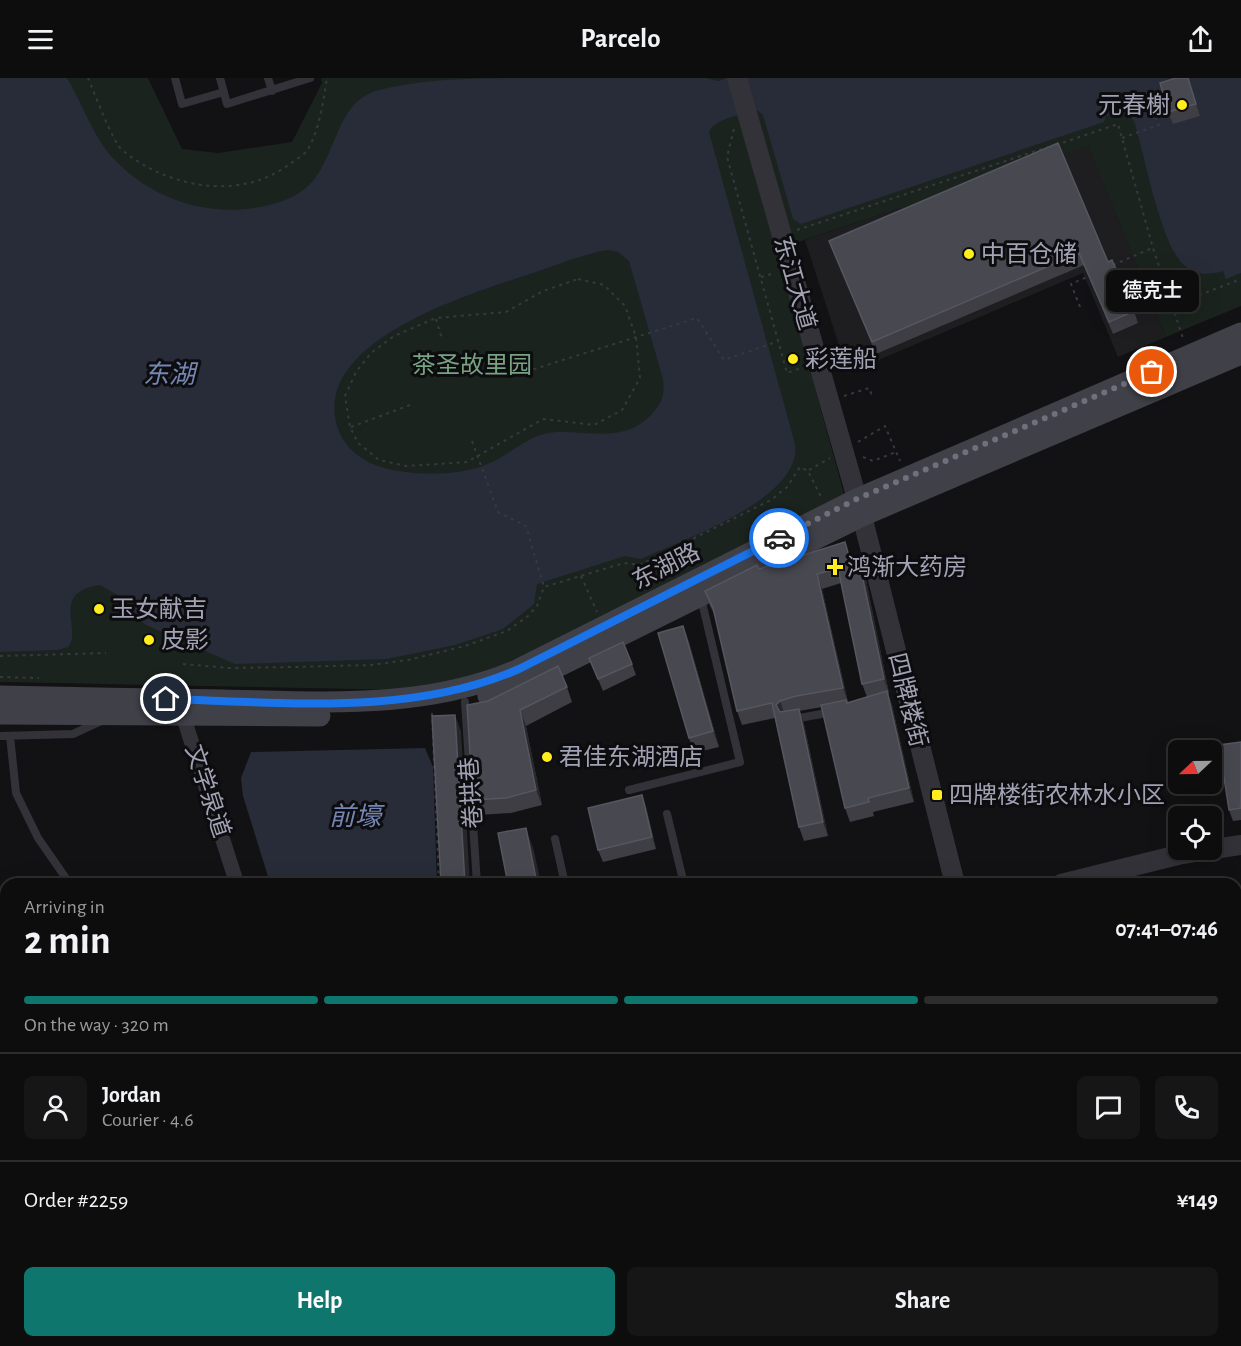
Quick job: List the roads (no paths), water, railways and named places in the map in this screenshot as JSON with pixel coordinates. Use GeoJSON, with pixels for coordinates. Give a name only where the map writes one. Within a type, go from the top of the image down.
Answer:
{"type":"FeatureCollection","features":[{"type":"Feature","properties":{"kind":"main road","name":"东湖路"},"geometry":{"type":"LineString","coordinates":[[81,707],[181,708],[330,716],[432,708],[465,702],[525,683],[700,596],[859,508],[907,478],[1241,333]]}},
{"type":"Feature","properties":{"kind":"main road","name":"东湖路"},"geometry":{"type":"LineString","coordinates":[[81,707],[110,717],[181,708],[350,702],[436,694],[498,678],[828,514],[859,508],[1241,354]]}},
{"type":"Feature","properties":{"kind":"main road"},"geometry":{"type":"LineString","coordinates":[[0,696],[81,707]]}},
{"type":"Feature","properties":{"kind":"main road"},"geometry":{"type":"LineString","coordinates":[[0,714],[81,707]]}},
{"type":"Feature","properties":{"kind":"street","name":"东江大道"},"geometry":{"type":"LineString","coordinates":[[737,78],[828,400],[852,454],[859,508]]}},
{"type":"Feature","properties":{"kind":"street","name":"四牌楼街"},"geometry":{"type":"LineString","coordinates":[[859,508],[902,697],[953,878]]}},
{"type":"Feature","properties":{"kind":"street","name":"文学泉道"},"geometry":{"type":"LineString","coordinates":[[181,708],[235,878]]}},
{"type":"Feature","properties":{"kind":"street"},"geometry":{"type":"LineString","coordinates":[[1086,878],[1182,855],[1241,845]]}},
{"type":"Feature","properties":{"kind":"lane"},"geometry":{"type":"LineString","coordinates":[[175,78],[182,104],[224,92]]}},
{"type":"Feature","properties":{"kind":"lane"},"geometry":{"type":"LineString","coordinates":[[220,78],[227,104],[310,78]]}},
{"type":"Feature","properties":{"kind":"lane"},"geometry":{"type":"LineString","coordinates":[[268,78],[272,91]]}},
{"type":"Feature","properties":{"kind":"lane"},"geometry":{"type":"LineString","coordinates":[[629,790],[740,762],[700,596]]}},
{"type":"Feature","properties":{"kind":"lane","name":"卷拱巷"},"geometry":{"type":"LineString","coordinates":[[465,702],[477,878]]}},
{"type":"Feature","properties":{"kind":"lane"},"geometry":{"type":"LineString","coordinates":[[787,721],[842,710]]}},
{"type":"Feature","properties":{"kind":"lane"},"geometry":{"type":"LineString","coordinates":[[0,736],[74,734],[110,717]]}},
{"type":"Feature","properties":{"kind":"lane"},"geometry":{"type":"LineString","coordinates":[[10,736],[16,793],[38,838],[66,878]]}},
{"type":"Feature","properties":{"kind":"lane"},"geometry":{"type":"LineString","coordinates":[[668,814],[683,878]]}},
{"type":"Feature","properties":{"kind":"lane"},"geometry":{"type":"LineString","coordinates":[[555,839],[564,878]]}},
{"type":"Feature","properties":{"kind":"water","name":"东湖"},"geometry":{"type":"Polygon","coordinates":[[[0,78],[67,78],[105,149],[127,172],[161,194],[180,202],[199,207],[239,209],[275,204],[301,192],[320,170],[352,107],[375,91],[412,83],[510,78],[706,78],[718,81],[727,78],[1241,78],[1241,273],[1226,279],[1223,271],[1208,274],[1193,271],[1184,265],[1175,254],[1154,198],[1134,121],[1127,113],[1106,116],[1104,122],[801,224],[793,219],[763,115],[757,110],[717,123],[709,132],[795,444],[792,464],[780,482],[761,500],[710,529],[641,559],[625,556],[537,584],[534,604],[503,629],[455,645],[387,659],[235,664],[146,625],[131,613],[119,596],[100,585],[85,589],[76,595],[71,603],[72,640],[68,647],[57,650],[0,652],[0,78]],[[608,250],[588,254],[472,294],[403,325],[372,345],[349,369],[336,396],[337,426],[341,436],[353,451],[369,462],[410,473],[434,474],[470,470],[492,462],[531,439],[548,433],[607,434],[640,424],[658,407],[664,390],[663,379],[629,261],[618,252],[608,250]]]}},
{"type":"Feature","properties":{"kind":"water","name":"前壕"},"geometry":{"type":"Polygon","coordinates":[[[425,748],[433,767],[437,878],[268,878],[243,796],[241,778],[251,752],[425,748]]]}},
{"type":"Feature","properties":{"kind":"place","name":"元春榭"},"geometry":{"type":"Point","coordinates":[1182,105]}},
{"type":"Feature","properties":{"kind":"place","name":"中百仓储"},"geometry":{"type":"Point","coordinates":[969,254]}},
{"type":"Feature","properties":{"kind":"place","name":"彩莲船"},"geometry":{"type":"Point","coordinates":[793,359]}},
{"type":"Feature","properties":{"kind":"place","name":"德克士"},"geometry":{"type":"Point","coordinates":[1152,372]}},
{"type":"Feature","properties":{"kind":"place","name":"鸿渐大药房"},"geometry":{"type":"Point","coordinates":[835,567]}},
{"type":"Feature","properties":{"kind":"place","name":"玉女献吉"},"geometry":{"type":"Point","coordinates":[99,609]}},
{"type":"Feature","properties":{"kind":"place","name":"皮影"},"geometry":{"type":"Point","coordinates":[149,640]}},
{"type":"Feature","properties":{"kind":"place","name":"君佳东湖酒店"},"geometry":{"type":"Point","coordinates":[547,757]}},
{"type":"Feature","properties":{"kind":"place","name":"四牌楼街农林水小区"},"geometry":{"type":"Point","coordinates":[937,795]}},
{"type":"Feature","properties":{"kind":"park label","name":"茶圣故里园"},"geometry":{"type":"Point","coordinates":[472,365]}}]}
